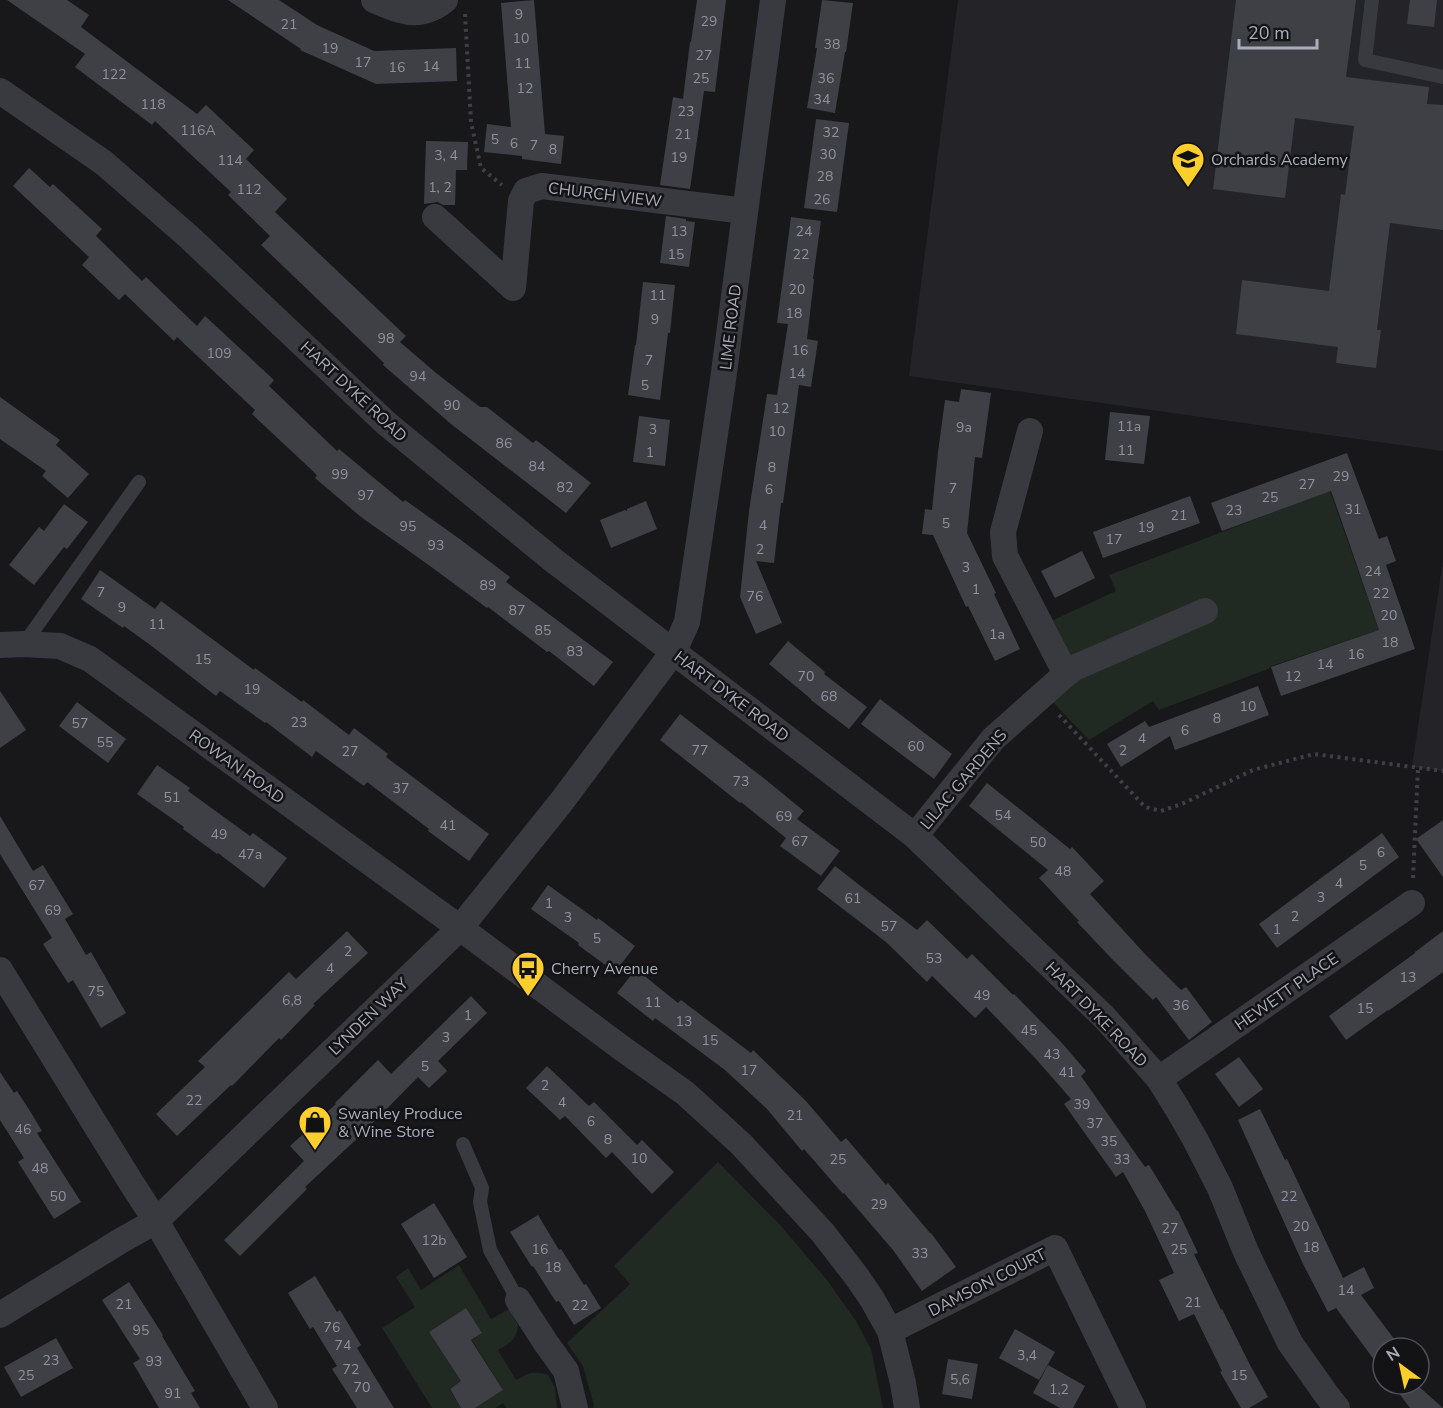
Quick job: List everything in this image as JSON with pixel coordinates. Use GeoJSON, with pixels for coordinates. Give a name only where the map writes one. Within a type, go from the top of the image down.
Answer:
{"type":"FeatureCollection","features":[{"type":"Feature","properties":{"kind":"street"},"geometry":{"type":"LineString","coordinates":[[374,0],[410,13],[455,5]]}},
{"type":"Feature","properties":{"kind":"street","name":"LIME ROAD"},"geometry":{"type":"LineString","coordinates":[[674,651],[687,622],[723,380],[773,0]]}},
{"type":"Feature","properties":{"kind":"street","name":"HART DYKE ROAD"},"geometry":{"type":"LineString","coordinates":[[0,91],[104,163],[189,237],[387,424],[553,560],[915,836],[1105,1018],[1159,1079],[1195,1139],[1220,1188],[1245,1252],[1290,1343],[1337,1408]]}},
{"type":"Feature","properties":{"kind":"street","name":"CHURCH VIEW"},"geometry":{"type":"LineString","coordinates":[[521,201],[526,191],[542,186],[745,211]]}},
{"type":"Feature","properties":{"kind":"street"},"geometry":{"type":"LineString","coordinates":[[435,218],[513,288],[521,201]]}},
{"type":"Feature","properties":{"kind":"street"},"geometry":{"type":"LineString","coordinates":[[1030,431],[1003,532],[1005,556],[1066,674]]}},
{"type":"Feature","properties":{"kind":"street","name":"LILAC GARDENS"},"geometry":{"type":"LineString","coordinates":[[915,836],[993,739],[1066,674],[1074,668],[1205,611]]}},
{"type":"Feature","properties":{"kind":"street","name":"ROWAN ROAD"},"geometry":{"type":"LineString","coordinates":[[12,645],[60,646],[90,659],[460,928]]}},
{"type":"Feature","properties":{"kind":"street","name":"LYNDEN WAY"},"geometry":{"type":"LineString","coordinates":[[0,1315],[156,1221],[460,928],[562,801],[674,651]]}},
{"type":"Feature","properties":{"kind":"street","name":"HEWETT PLACE"},"geometry":{"type":"LineString","coordinates":[[1159,1079],[1412,903]]}},
{"type":"Feature","properties":{"kind":"street"},"geometry":{"type":"LineString","coordinates":[[460,928],[685,1093],[741,1144],[823,1233],[872,1299],[890,1331],[907,1408]]}},
{"type":"Feature","properties":{"kind":"street"},"geometry":{"type":"LineString","coordinates":[[0,970],[156,1221],[265,1408]]}},
{"type":"Feature","properties":{"kind":"street","name":"DAMSON COURT"},"geometry":{"type":"LineString","coordinates":[[890,1331],[1055,1248],[1132,1408]]}},
{"type":"Feature","properties":{"kind":"street"},"geometry":{"type":"LineString","coordinates":[[518,1300],[567,1371],[575,1408]]}},
{"type":"Feature","properties":{"kind":"lane"},"geometry":{"type":"LineString","coordinates":[[1372,0],[1365,60],[1443,76]]}},
{"type":"Feature","properties":{"kind":"lane"},"geometry":{"type":"LineString","coordinates":[[12,645],[139,482]]}},
{"type":"Feature","properties":{"kind":"lane"},"geometry":{"type":"LineString","coordinates":[[463,1144],[482,1188],[480,1202],[490,1250],[518,1300]]}},
{"type":"Feature","properties":{"kind":"path"},"geometry":{"type":"LineString","coordinates":[[455,5],[471,122],[481,168],[521,201]]}},
{"type":"Feature","properties":{"kind":"path"},"geometry":{"type":"LineString","coordinates":[[1041,696],[1145,807],[1161,811],[1184,803],[1253,770],[1314,754],[1443,771]]}},
{"type":"Feature","properties":{"kind":"path"},"geometry":{"type":"LineString","coordinates":[[1412,903],[1418,768]]}},
{"type":"Feature","properties":{"kind":"shaded area","name":"Orchards Academy"},"geometry":{"type":"Polygon","coordinates":[[[958,0],[1443,0],[1443,451],[909,376],[958,0]]]}},
{"type":"Feature","properties":{"kind":"shaded area"},"geometry":{"type":"Polygon","coordinates":[[[1330,491],[1379,630],[1271,666],[1159,710],[1153,701],[1089,740],[1049,698],[1079,677],[1049,622],[1116,591],[1109,575],[1330,491]]]}},
{"type":"Feature","properties":{"kind":"shaded area"},"geometry":{"type":"Polygon","coordinates":[[[1443,561],[1443,771],[1412,767],[1443,561]]]}},
{"type":"Feature","properties":{"kind":"shaded area"},"geometry":{"type":"Polygon","coordinates":[[[718,1162],[781,1226],[827,1280],[856,1321],[871,1349],[883,1408],[593,1408],[583,1366],[567,1343],[630,1284],[614,1266],[718,1162]]]}},
{"type":"Feature","properties":{"kind":"shaded area"},"geometry":{"type":"Polygon","coordinates":[[[459,1265],[491,1319],[509,1309],[518,1325],[512,1340],[498,1350],[516,1380],[531,1373],[548,1375],[555,1388],[557,1408],[506,1408],[503,1403],[495,1408],[475,1408],[503,1390],[472,1340],[482,1333],[466,1308],[429,1332],[461,1381],[449,1389],[461,1408],[432,1408],[382,1328],[415,1307],[396,1277],[408,1268],[421,1290],[459,1265]]]}},
{"type":"Feature","properties":{"kind":"building"},"geometry":{"type":"Polygon","coordinates":[[[7,0],[67,0],[89,15],[81,27],[197,114],[206,105],[254,150],[246,159],[287,199],[275,212],[406,336],[400,342],[480,407],[487,407],[533,443],[536,440],[591,483],[566,513],[451,424],[383,365],[384,363],[261,245],[270,236],[228,195],[231,192],[155,121],[152,125],[75,67],[85,54],[7,0]]]}},
{"type":"Feature","properties":{"kind":"building"},"geometry":{"type":"Polygon","coordinates":[[[228,0],[279,0],[317,25],[374,51],[456,48],[457,81],[376,84],[300,50],[228,0]]]}},
{"type":"Feature","properties":{"kind":"building"},"geometry":{"type":"Polygon","coordinates":[[[534,0],[545,134],[564,136],[561,164],[522,159],[522,156],[484,152],[487,124],[511,127],[501,3],[534,0]]]}},
{"type":"Feature","properties":{"kind":"building"},"geometry":{"type":"Polygon","coordinates":[[[697,0],[726,0],[715,92],[704,91],[690,189],[660,185],[673,97],[683,99],[697,0]]]}},
{"type":"Feature","properties":{"kind":"building"},"geometry":{"type":"Polygon","coordinates":[[[822,0],[853,3],[835,113],[807,108],[822,0]]]}},
{"type":"Feature","properties":{"kind":"building"},"geometry":{"type":"Polygon","coordinates":[[[1236,0],[1356,0],[1346,77],[1429,87],[1427,104],[1443,105],[1443,230],[1390,223],[1377,330],[1381,330],[1376,368],[1336,363],[1338,347],[1236,334],[1242,280],[1329,291],[1341,194],[1345,195],[1354,126],[1295,118],[1285,198],[1213,189],[1236,0]]]}},
{"type":"Feature","properties":{"kind":"building"},"geometry":{"type":"Polygon","coordinates":[[[1410,0],[1437,0],[1434,27],[1407,24],[1410,0]]]}},
{"type":"Feature","properties":{"kind":"building"},"geometry":{"type":"Polygon","coordinates":[[[816,119],[849,123],[837,212],[804,208],[816,119]]]}},
{"type":"Feature","properties":{"kind":"building"},"geometry":{"type":"Polygon","coordinates":[[[426,141],[468,142],[467,170],[456,170],[455,205],[443,205],[438,202],[424,204],[426,141]]]}},
{"type":"Feature","properties":{"kind":"building"},"geometry":{"type":"Polygon","coordinates":[[[29,168],[50,187],[53,184],[102,229],[96,236],[142,281],[146,277],[197,326],[205,316],[274,380],[269,386],[337,451],[339,449],[403,502],[405,500],[510,577],[506,582],[613,662],[594,686],[549,651],[547,652],[361,517],[315,478],[317,475],[252,414],[255,410],[177,337],[174,341],[125,294],[119,300],[82,265],[89,257],[13,186],[29,168]]]}},
{"type":"Feature","properties":{"kind":"building"},"geometry":{"type":"Polygon","coordinates":[[[666,216],[695,222],[689,267],[660,263],[666,216]]]}},
{"type":"Feature","properties":{"kind":"building"},"geometry":{"type":"Polygon","coordinates":[[[791,217],[821,221],[807,339],[818,341],[811,387],[799,385],[774,563],[756,561],[782,623],[756,634],[740,597],[749,511],[767,394],[777,395],[788,324],[777,323],[791,217]]]}},
{"type":"Feature","properties":{"kind":"building"},"geometry":{"type":"Polygon","coordinates":[[[643,282],[675,285],[660,400],[628,395],[643,282]]]}},
{"type":"Feature","properties":{"kind":"building"},"geometry":{"type":"Polygon","coordinates":[[[961,389],[991,393],[982,458],[975,457],[967,533],[1020,649],[995,661],[968,606],[966,607],[933,535],[922,534],[925,509],[932,510],[945,400],[959,402],[961,389]]]}},
{"type":"Feature","properties":{"kind":"building"},"geometry":{"type":"Polygon","coordinates":[[[0,397],[60,440],[56,445],[89,474],[68,498],[42,476],[46,471],[0,439],[0,397]]]}},
{"type":"Feature","properties":{"kind":"building"},"geometry":{"type":"Polygon","coordinates":[[[1110,412],[1150,416],[1144,464],[1105,460],[1110,412]]]}},
{"type":"Feature","properties":{"kind":"building"},"geometry":{"type":"Polygon","coordinates":[[[639,416],[670,420],[665,466],[633,462],[639,416]]]}},
{"type":"Feature","properties":{"kind":"building"},"geometry":{"type":"Polygon","coordinates":[[[1347,453],[1379,539],[1387,536],[1396,561],[1386,565],[1415,649],[1281,696],[1271,667],[1379,630],[1331,491],[1222,531],[1211,503],[1347,453]]]}},
{"type":"Feature","properties":{"kind":"building"},"geometry":{"type":"Polygon","coordinates":[[[1190,496],[1200,523],[1103,558],[1093,532],[1190,496]]]}},
{"type":"Feature","properties":{"kind":"building"},"geometry":{"type":"Polygon","coordinates":[[[646,501],[657,529],[611,548],[600,520],[627,511],[646,501]]]}},
{"type":"Feature","properties":{"kind":"building"},"geometry":{"type":"Polygon","coordinates":[[[64,504],[88,522],[67,549],[64,547],[34,585],[9,565],[39,527],[44,531],[64,504]]]}},
{"type":"Feature","properties":{"kind":"building"},"geometry":{"type":"Polygon","coordinates":[[[1082,551],[1095,578],[1055,598],[1041,571],[1082,551]]]}},
{"type":"Feature","properties":{"kind":"building"},"geometry":{"type":"Polygon","coordinates":[[[100,570],[155,609],[161,601],[254,670],[255,668],[302,702],[303,700],[349,735],[354,728],[388,754],[386,757],[489,834],[469,861],[367,782],[364,786],[316,751],[312,757],[220,691],[216,696],[124,626],[123,628],[81,599],[100,570]]]}},
{"type":"Feature","properties":{"kind":"building"},"geometry":{"type":"Polygon","coordinates":[[[788,641],[825,672],[824,674],[867,707],[849,729],[769,664],[788,641]]]}},
{"type":"Feature","properties":{"kind":"building"},"geometry":{"type":"Polygon","coordinates":[[[1258,686],[1269,715],[1175,750],[1170,736],[1121,767],[1107,744],[1145,721],[1149,727],[1258,686]]]}},
{"type":"Feature","properties":{"kind":"building"},"geometry":{"type":"Polygon","coordinates":[[[0,691],[26,730],[0,748],[0,691]]]}},
{"type":"Feature","properties":{"kind":"building"},"geometry":{"type":"Polygon","coordinates":[[[880,699],[952,754],[934,779],[861,724],[880,699]]]}},
{"type":"Feature","properties":{"kind":"building"},"geometry":{"type":"Polygon","coordinates":[[[77,702],[126,739],[108,763],[59,726],[77,702]]]}},
{"type":"Feature","properties":{"kind":"building"},"geometry":{"type":"Polygon","coordinates":[[[680,714],[804,811],[797,819],[840,851],[821,876],[780,846],[786,838],[660,740],[680,714]]]}},
{"type":"Feature","properties":{"kind":"building"},"geometry":{"type":"Polygon","coordinates":[[[157,765],[190,788],[188,791],[250,836],[253,833],[287,858],[264,888],[137,794],[157,765]]]}},
{"type":"Feature","properties":{"kind":"building"},"geometry":{"type":"Polygon","coordinates":[[[987,783],[1070,849],[1072,847],[1104,881],[1090,894],[1181,990],[1186,987],[1212,1022],[1189,1040],[1156,997],[1153,1000],[1077,922],[1079,921],[1039,878],[1048,870],[969,806],[987,783]]]}},
{"type":"Feature","properties":{"kind":"building"},"geometry":{"type":"Polygon","coordinates":[[[0,816],[33,871],[43,865],[73,914],[65,919],[86,955],[91,952],[126,1013],[101,1028],[73,980],[68,983],[43,944],[52,938],[0,854],[0,816]]]}},
{"type":"Feature","properties":{"kind":"building"},"geometry":{"type":"Polygon","coordinates":[[[1443,820],[1443,877],[1416,839],[1443,820]]]}},
{"type":"Feature","properties":{"kind":"building"},"geometry":{"type":"Polygon","coordinates":[[[1382,833],[1399,857],[1277,948],[1259,924],[1382,833]]]}},
{"type":"Feature","properties":{"kind":"building"},"geometry":{"type":"Polygon","coordinates":[[[835,866],[917,930],[927,920],[967,959],[972,954],[1061,1042],[1086,1071],[1081,1076],[1145,1167],[1149,1165],[1178,1211],[1198,1253],[1194,1254],[1221,1310],[1268,1397],[1249,1408],[1241,1408],[1220,1372],[1222,1371],[1194,1314],[1179,1321],[1159,1280],[1174,1273],[1145,1211],[1123,1172],[1116,1177],[1064,1104],[1071,1099],[986,1007],[975,1018],[932,976],[927,982],[886,942],[817,889],[835,866]]]}},
{"type":"Feature","properties":{"kind":"building"},"geometry":{"type":"Polygon","coordinates":[[[548,885],[635,946],[615,972],[531,909],[548,885]]]}},
{"type":"Feature","properties":{"kind":"building"},"geometry":{"type":"Polygon","coordinates":[[[347,931],[368,953],[313,1004],[315,1005],[281,1040],[279,1038],[232,1086],[177,1136],[156,1114],[205,1067],[198,1061],[289,972],[296,979],[347,931]]]}},
{"type":"Feature","properties":{"kind":"building"},"geometry":{"type":"Polygon","coordinates":[[[1443,931],[1443,972],[1346,1040],[1329,1016],[1443,931]]]}},
{"type":"Feature","properties":{"kind":"building"},"geometry":{"type":"Polygon","coordinates":[[[636,969],[678,1003],[681,1000],[751,1053],[753,1050],[806,1101],[841,1142],[846,1138],[931,1233],[956,1267],[922,1291],[893,1250],[804,1149],[802,1151],[767,1109],[725,1070],[655,1018],[653,1021],[617,993],[636,969]]]}},
{"type":"Feature","properties":{"kind":"building"},"geometry":{"type":"Polygon","coordinates":[[[471,996],[487,1013],[438,1061],[447,1071],[429,1088],[418,1077],[361,1135],[305,1187],[307,1189],[240,1256],[224,1240],[304,1161],[290,1146],[336,1104],[378,1060],[391,1074],[471,996]]]}},
{"type":"Feature","properties":{"kind":"building"},"geometry":{"type":"Polygon","coordinates":[[[1239,1057],[1263,1089],[1239,1107],[1215,1074],[1239,1057]]]}},
{"type":"Feature","properties":{"kind":"building"},"geometry":{"type":"Polygon","coordinates":[[[547,1066],[589,1106],[594,1102],[637,1145],[642,1140],[674,1172],[652,1194],[612,1152],[606,1158],[565,1116],[560,1120],[526,1088],[547,1066]]]}},
{"type":"Feature","properties":{"kind":"building"},"geometry":{"type":"Polygon","coordinates":[[[0,1072],[14,1093],[17,1091],[30,1111],[42,1131],[37,1133],[81,1202],[54,1219],[18,1162],[24,1158],[0,1120],[0,1072]]]}},
{"type":"Feature","properties":{"kind":"building"},"geometry":{"type":"Polygon","coordinates":[[[1260,1109],[1285,1160],[1287,1159],[1343,1278],[1364,1267],[1374,1288],[1361,1295],[1392,1336],[1371,1336],[1371,1356],[1336,1308],[1328,1312],[1303,1264],[1238,1120],[1260,1109]]]}},
{"type":"Feature","properties":{"kind":"building"},"geometry":{"type":"Polygon","coordinates":[[[434,1203],[467,1257],[434,1278],[401,1224],[434,1203]]]}},
{"type":"Feature","properties":{"kind":"building"},"geometry":{"type":"Polygon","coordinates":[[[538,1215],[559,1250],[561,1249],[601,1308],[574,1325],[510,1232],[538,1215]]]}},
{"type":"Feature","properties":{"kind":"building"},"geometry":{"type":"Polygon","coordinates":[[[315,1276],[337,1312],[340,1310],[361,1345],[357,1348],[394,1408],[357,1408],[332,1369],[337,1366],[313,1327],[310,1329],[288,1293],[315,1276]]]}},
{"type":"Feature","properties":{"kind":"building"},"geometry":{"type":"Polygon","coordinates":[[[129,1282],[195,1391],[191,1393],[200,1408],[159,1408],[133,1363],[140,1359],[102,1300],[129,1282]]]}},
{"type":"Feature","properties":{"kind":"building"},"geometry":{"type":"Polygon","coordinates":[[[466,1308],[482,1333],[471,1340],[503,1390],[475,1408],[461,1408],[450,1389],[461,1381],[429,1332],[466,1308]]]}},
{"type":"Feature","properties":{"kind":"building"},"geometry":{"type":"Polygon","coordinates":[[[1015,1329],[1055,1352],[1039,1380],[999,1358],[1015,1329]]]}},
{"type":"Feature","properties":{"kind":"building"},"geometry":{"type":"Polygon","coordinates":[[[56,1338],[73,1368],[21,1397],[4,1367],[56,1338]]]}},
{"type":"Feature","properties":{"kind":"building"},"geometry":{"type":"Polygon","coordinates":[[[948,1359],[978,1364],[972,1399],[942,1394],[948,1359]]]}},
{"type":"Feature","properties":{"kind":"building"},"geometry":{"type":"Polygon","coordinates":[[[1048,1365],[1085,1386],[1073,1408],[1060,1408],[1033,1393],[1048,1365]]]}},
{"type":"Feature","properties":{"kind":"building"},"geometry":{"type":"Polygon","coordinates":[[[1401,1396],[1430,1396],[1443,1408],[1410,1408],[1401,1396]]]}},
{"type":"Feature","properties":{"kind":"place","name":"Orchards Academy"},"geometry":{"type":"Point","coordinates":[1188,188]}},
{"type":"Feature","properties":{"kind":"place","name":"Cherry Avenue"},"geometry":{"type":"Point","coordinates":[528,997]}},
{"type":"Feature","properties":{"kind":"place","name":"Swanley Produce & Wine Store"},"geometry":{"type":"Point","coordinates":[315,1151]}}]}
